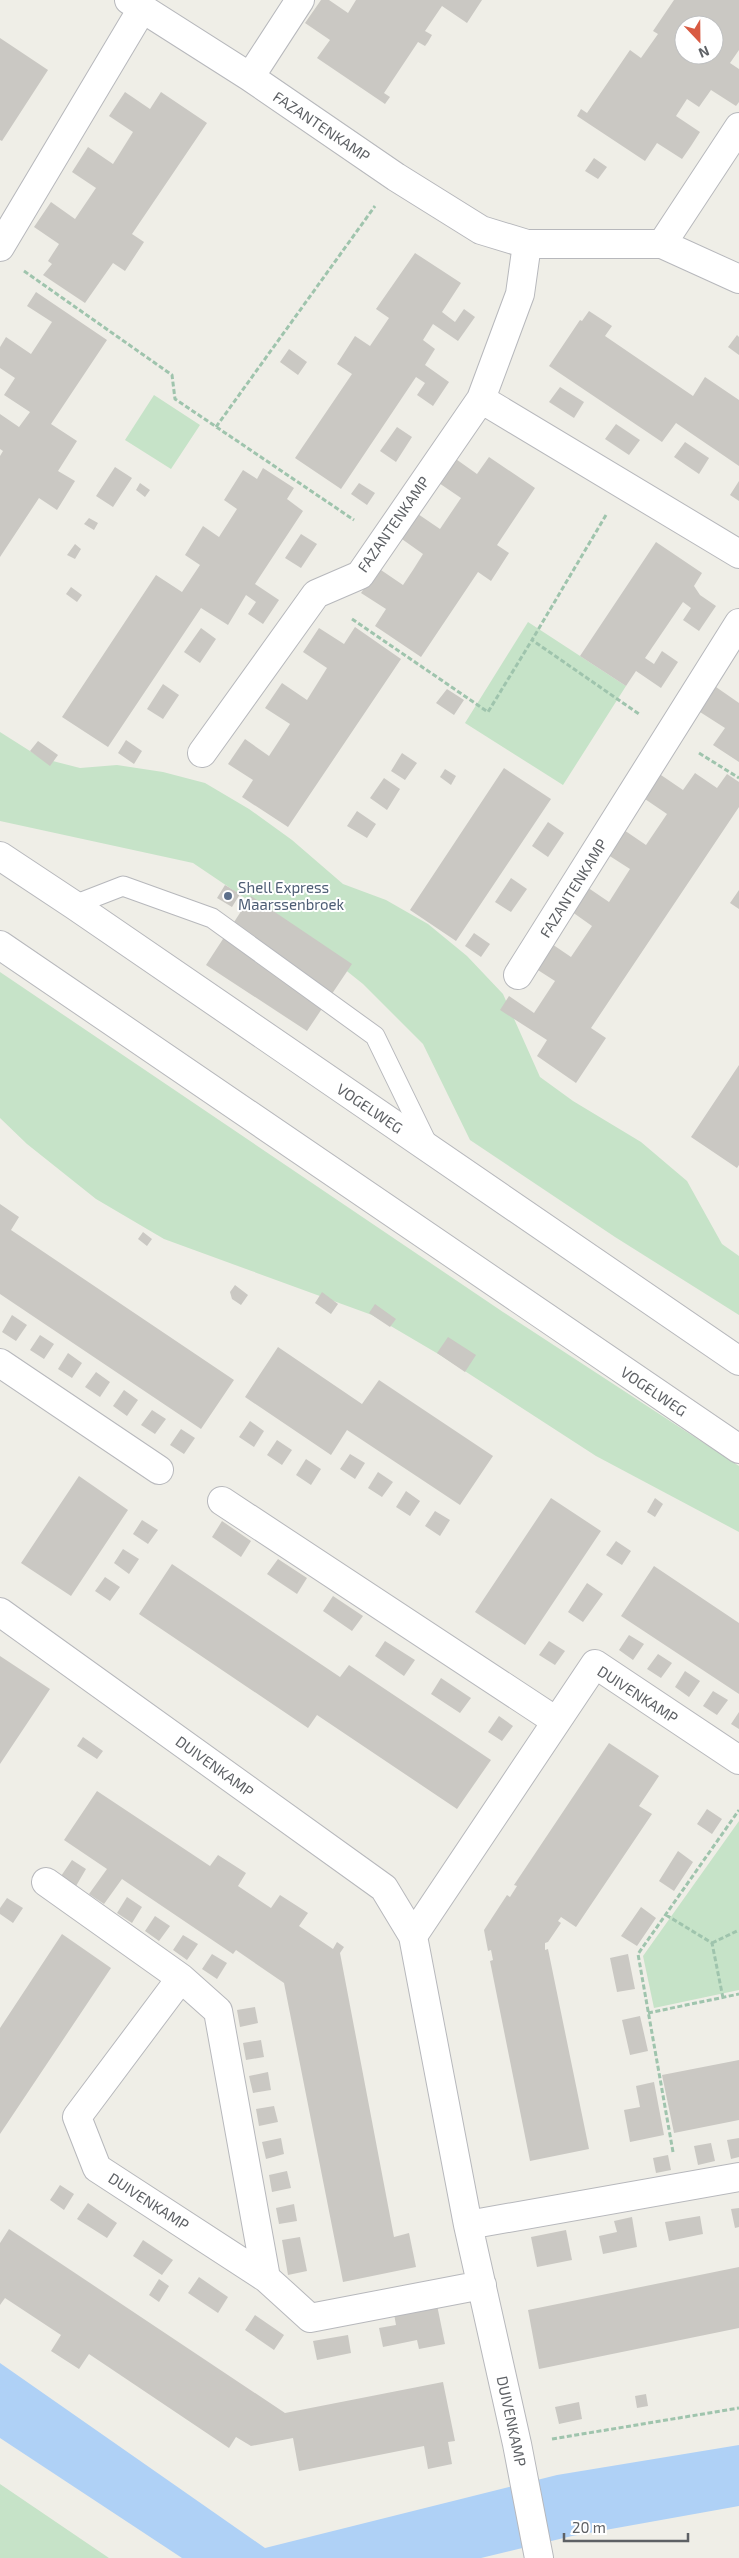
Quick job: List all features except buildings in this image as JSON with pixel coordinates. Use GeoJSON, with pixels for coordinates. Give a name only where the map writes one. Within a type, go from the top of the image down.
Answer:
{"type":"FeatureCollection","features":[{"type":"Feature","properties":{"kind":"street"},"geometry":{"type":"LineString","coordinates":[[250,76],[300,0]]}},
{"type":"Feature","properties":{"kind":"street","name":"FAZANTENKAMP"},"geometry":{"type":"LineString","coordinates":[[0,247],[136,4],[250,76],[396,177],[481,230],[527,244],[662,244],[739,279]]}},
{"type":"Feature","properties":{"kind":"street"},"geometry":{"type":"LineString","coordinates":[[662,244],[739,127]]}},
{"type":"Feature","properties":{"kind":"street","name":"FAZANTENKAMP"},"geometry":{"type":"LineString","coordinates":[[316,594],[360,575],[480,399],[520,294],[527,244]]}},
{"type":"Feature","properties":{"kind":"street"},"geometry":{"type":"LineString","coordinates":[[480,399],[739,554]]}},
{"type":"Feature","properties":{"kind":"street"},"geometry":{"type":"LineString","coordinates":[[202,753],[316,594]]}},
{"type":"Feature","properties":{"kind":"street","name":"FAZANTENKAMP"},"geometry":{"type":"LineString","coordinates":[[518,976],[739,624]]}},
{"type":"Feature","properties":{"kind":"street","name":"VOGELWEG"},"geometry":{"type":"LineString","coordinates":[[0,856],[430,1148],[739,1361]]}},
{"type":"Feature","properties":{"kind":"street","name":"VOGELWEG"},"geometry":{"type":"LineString","coordinates":[[0,945],[739,1449]]}},
{"type":"Feature","properties":{"kind":"street"},"geometry":{"type":"LineString","coordinates":[[0,1363],[159,1470]]}},
{"type":"Feature","properties":{"kind":"street"},"geometry":{"type":"LineString","coordinates":[[222,1501],[556,1721]]}},
{"type":"Feature","properties":{"kind":"street","name":"DUIVENKAMP"},"geometry":{"type":"LineString","coordinates":[[0,1612],[384,1888],[413,1936],[468,2225],[519,2454],[538,2558]]}},
{"type":"Feature","properties":{"kind":"street","name":"DUIVENKAMP"},"geometry":{"type":"LineString","coordinates":[[413,1936],[595,1664],[739,1760]]}},
{"type":"Feature","properties":{"kind":"street"},"geometry":{"type":"LineString","coordinates":[[46,1882],[181,1978],[218,2011],[266,2278]]}},
{"type":"Feature","properties":{"kind":"street","name":"DUIVENKAMP"},"geometry":{"type":"LineString","coordinates":[[181,1978],[77,2117],[97,2168],[266,2278],[310,2318],[482,2284]]}},
{"type":"Feature","properties":{"kind":"street"},"geometry":{"type":"LineString","coordinates":[[468,2225],[739,2177]]}},
{"type":"Feature","properties":{"kind":"lane"},"geometry":{"type":"LineString","coordinates":[[74,905],[123,886],[212,918],[375,1036],[430,1148]]}},
{"type":"Feature","properties":{"kind":"path"},"geometry":{"type":"LineString","coordinates":[[216,427],[396,177]]}},
{"type":"Feature","properties":{"kind":"path"},"geometry":{"type":"LineString","coordinates":[[21,268],[35,280],[172,375],[175,399],[384,540]]}},
{"type":"Feature","properties":{"kind":"path"},"geometry":{"type":"LineString","coordinates":[[316,594],[488,712],[624,484]]}},
{"type":"Feature","properties":{"kind":"path"},"geometry":{"type":"LineString","coordinates":[[532,640],[669,735],[739,778]]}},
{"type":"Feature","properties":{"kind":"path"},"geometry":{"type":"LineString","coordinates":[[680,2187],[638,1954],[739,1810]]}},
{"type":"Feature","properties":{"kind":"path"},"geometry":{"type":"LineString","coordinates":[[666,1914],[712,1943],[723,1998]]}},
{"type":"Feature","properties":{"kind":"path"},"geometry":{"type":"LineString","coordinates":[[712,1943],[739,1930]]}},
{"type":"Feature","properties":{"kind":"path"},"geometry":{"type":"LineString","coordinates":[[648,2013],[739,1994]]}},
{"type":"Feature","properties":{"kind":"path"},"geometry":{"type":"LineString","coordinates":[[519,2454],[739,2408]]}},
{"type":"Feature","properties":{"kind":"green space"},"geometry":{"type":"Polygon","coordinates":[[[154,395],[200,425],[171,469],[125,440],[154,395]]]}},
{"type":"Feature","properties":{"kind":"green space"},"geometry":{"type":"Polygon","coordinates":[[[528,622],[626,686],[563,785],[465,723],[528,622]]]}},
{"type":"Feature","properties":{"kind":"green space"},"geometry":{"type":"Polygon","coordinates":[[[0,732],[41,758],[80,768],[117,765],[163,772],[205,783],[249,809],[292,840],[343,884],[386,900],[428,924],[467,956],[503,994],[540,1077],[573,1101],[641,1142],[687,1181],[722,1244],[739,1256],[739,1315],[615,1237],[470,1140],[423,1044],[363,984],[313,944],[193,863],[0,821],[0,732]]]}},
{"type":"Feature","properties":{"kind":"green space"},"geometry":{"type":"Polygon","coordinates":[[[0,972],[503,1312],[739,1466],[739,1532],[596,1456],[440,1355],[372,1315],[164,1239],[96,1199],[27,1144],[0,1118],[0,972]]]}},
{"type":"Feature","properties":{"kind":"green space"},"geometry":{"type":"Polygon","coordinates":[[[739,1821],[739,1990],[654,2008],[643,1956],[739,1821]]]}},
{"type":"Feature","properties":{"kind":"green space"},"geometry":{"type":"Polygon","coordinates":[[[0,2484],[109,2558],[0,2558],[0,2484]]]}},
{"type":"Feature","properties":{"kind":"water"},"geometry":{"type":"Polygon","coordinates":[[[0,2363],[265,2548],[557,2475],[739,2445],[739,2506],[572,2536],[481,2558],[182,2558],[0,2438],[0,2363]]]}},
{"type":"Feature","properties":{"kind":"place","name":"Shell Express Maarssenbroek"},"geometry":{"type":"Point","coordinates":[228,896]}}]}
